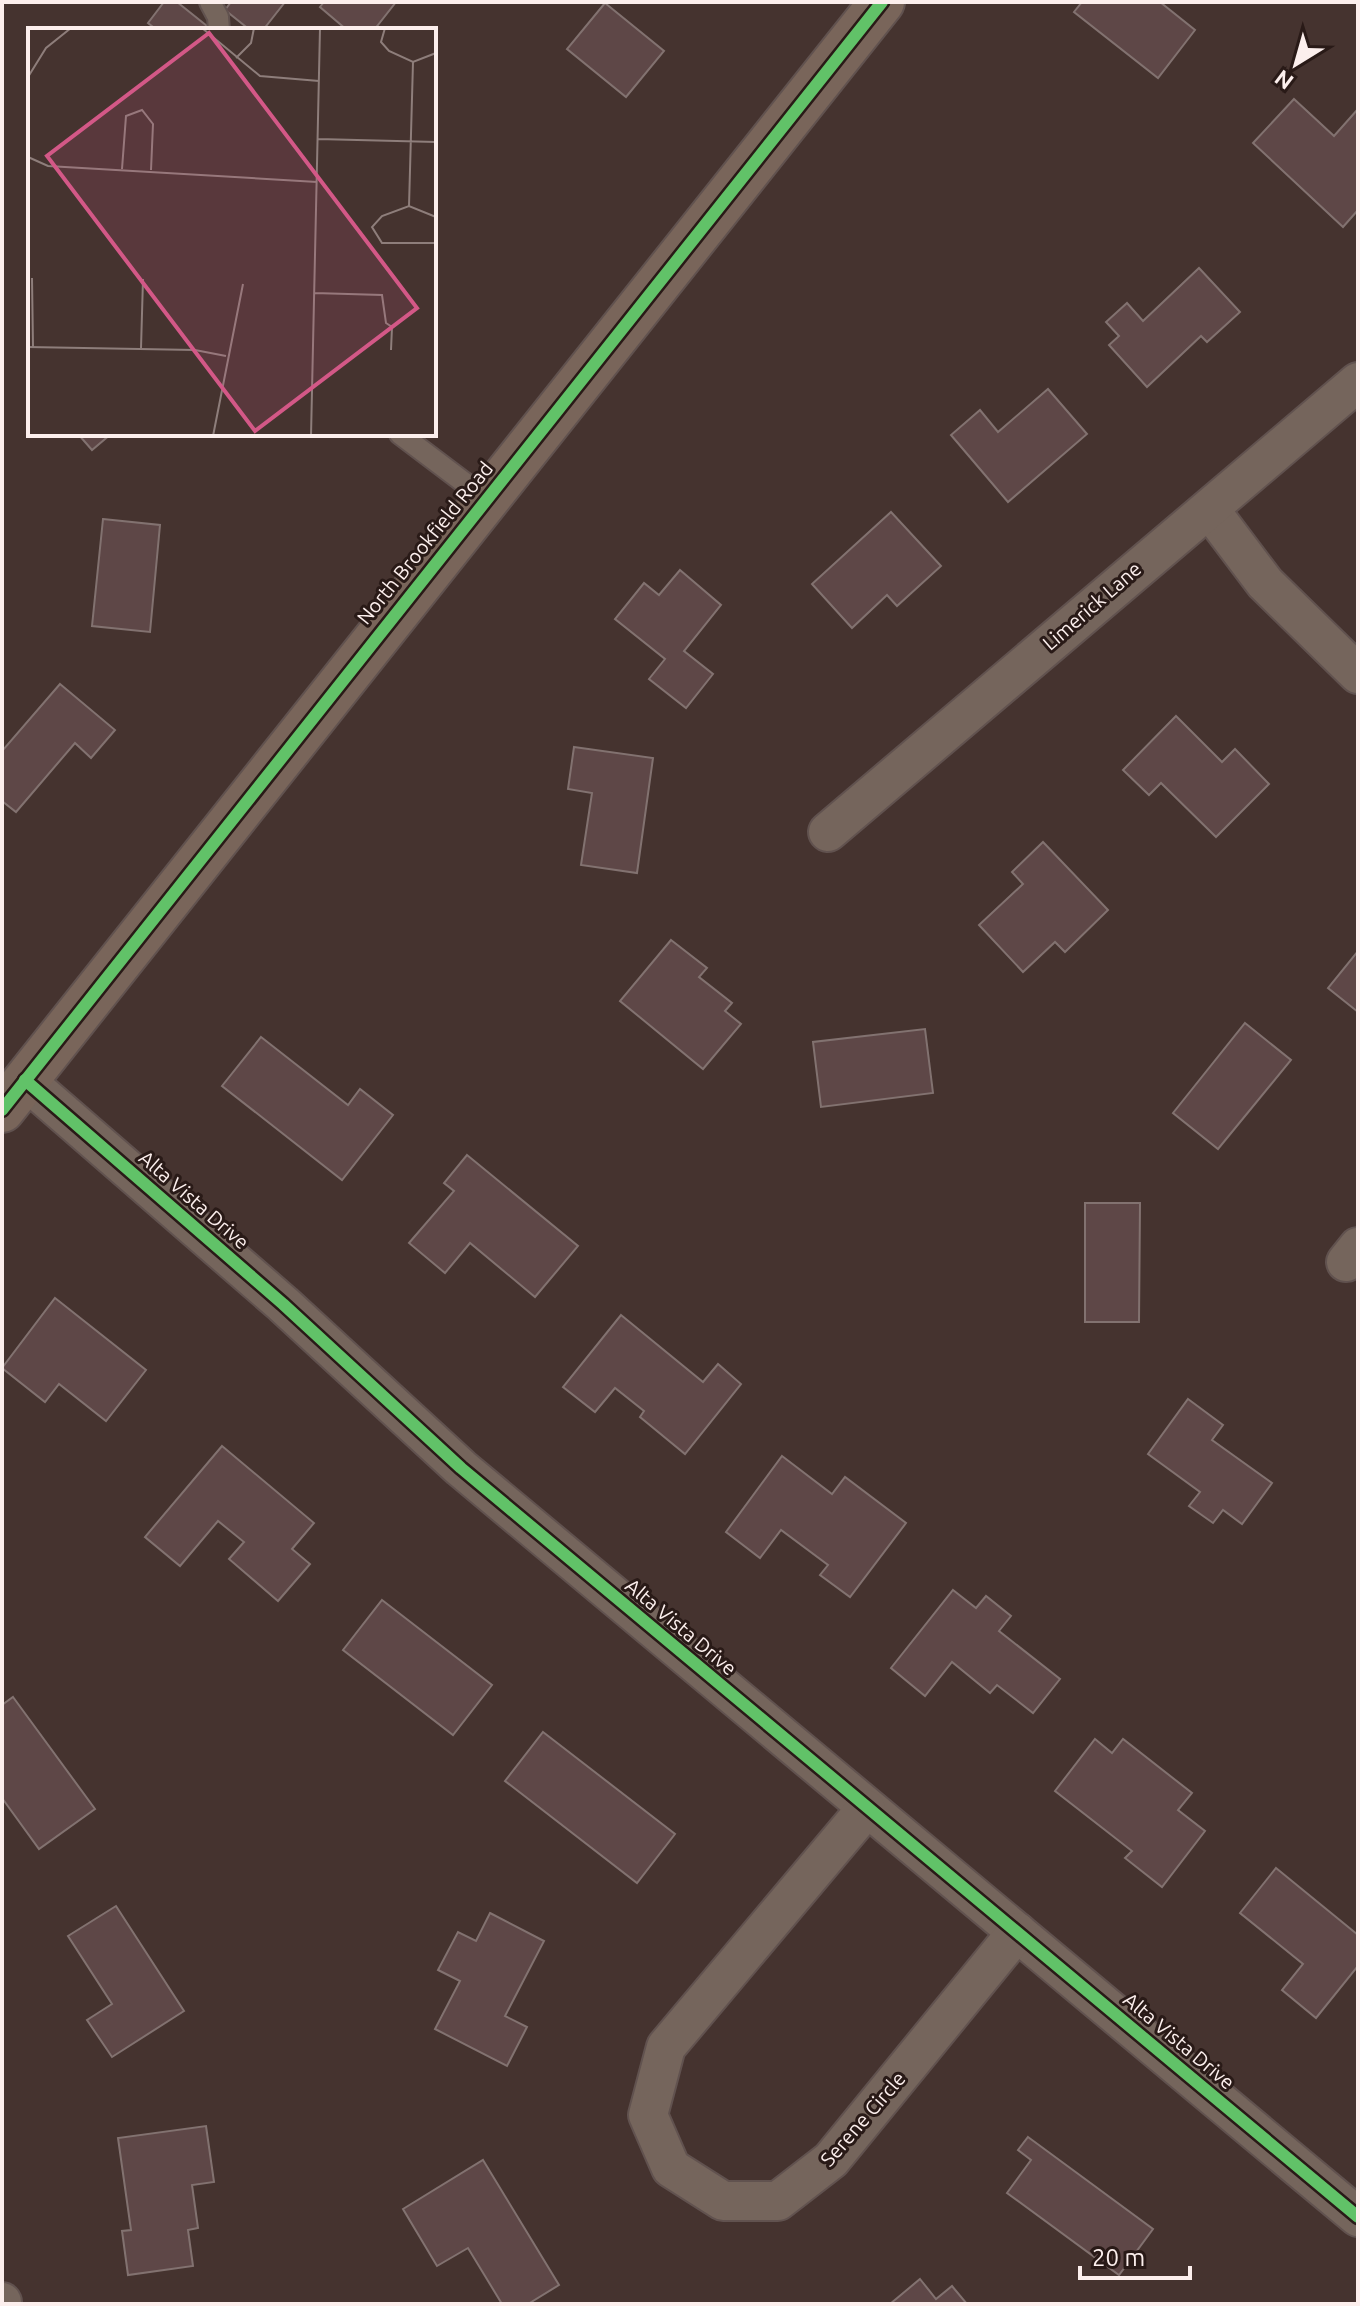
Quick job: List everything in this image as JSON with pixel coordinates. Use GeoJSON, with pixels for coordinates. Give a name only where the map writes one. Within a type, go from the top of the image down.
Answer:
{"type":"FeatureCollection","features":[{"type":"Feature","properties":{"kind":"street","name":"North Brookfield Road"},"geometry":{"type":"LineString","coordinates":[[14,1095],[882,2]]}},
{"type":"Feature","properties":{"kind":"street","name":"Limerick Lane"},"geometry":{"type":"LineString","coordinates":[[828,832],[1358,382]]}},
{"type":"Feature","properties":{"kind":"street"},"geometry":{"type":"LineString","coordinates":[[1210,510],[1265,583],[1358,674]]}},
{"type":"Feature","properties":{"kind":"street","name":"Alta Vista Drive"},"geometry":{"type":"LineString","coordinates":[[14,1095],[283,1304],[461,1468],[1358,2217]]}},
{"type":"Feature","properties":{"kind":"street","name":"Serene Circle"},"geometry":{"type":"LineString","coordinates":[[866,1809],[666,2047],[648,2115],[671,2168],[723,2201],[778,2201],[831,2160],[1017,1932]]}},
{"type":"Feature","properties":{"kind":"lane"},"geometry":{"type":"LineString","coordinates":[[210,2],[218,17],[219,28]]}},
{"type":"Feature","properties":{"kind":"lane"},"geometry":{"type":"LineString","coordinates":[[403,436],[486,499]]}},
{"type":"Feature","properties":{"kind":"building"},"geometry":{"type":"Polygon","coordinates":[[[164,2],[177,2],[210,28],[154,28],[148,23],[164,2]]]}},
{"type":"Feature","properties":{"kind":"building"},"geometry":{"type":"Polygon","coordinates":[[[231,2],[285,2],[265,28],[248,28],[225,10],[231,2]]]}},
{"type":"Feature","properties":{"kind":"building"},"geometry":{"type":"Polygon","coordinates":[[[324,2],[396,2],[376,28],[345,28],[320,7],[324,2]]]}},
{"type":"Feature","properties":{"kind":"building"},"geometry":{"type":"Polygon","coordinates":[[[1082,2],[1160,2],[1195,30],[1158,78],[1074,12],[1082,2]]]}},
{"type":"Feature","properties":{"kind":"building"},"geometry":{"type":"Polygon","coordinates":[[[605,3],[664,51],[626,97],[567,49],[605,3]]]}},
{"type":"Feature","properties":{"kind":"building"},"geometry":{"type":"Polygon","coordinates":[[[1294,99],[1334,136],[1358,109],[1358,210],[1343,227],[1253,143],[1294,99]]]}},
{"type":"Feature","properties":{"kind":"building"},"geometry":{"type":"Polygon","coordinates":[[[1199,268],[1240,312],[1207,342],[1201,336],[1147,387],[1109,345],[1119,336],[1106,322],[1127,303],[1143,321],[1199,268]]]}},
{"type":"Feature","properties":{"kind":"building"},"geometry":{"type":"Polygon","coordinates":[[[1048,389],[1087,434],[1008,502],[951,435],[980,410],[998,432],[1048,389]]]}},
{"type":"Feature","properties":{"kind":"building"},"geometry":{"type":"Polygon","coordinates":[[[80,436],[109,436],[92,450],[80,436]]]}},
{"type":"Feature","properties":{"kind":"building"},"geometry":{"type":"Polygon","coordinates":[[[891,512],[941,566],[897,606],[887,595],[852,628],[812,584],[891,512]]]}},
{"type":"Feature","properties":{"kind":"building"},"geometry":{"type":"Polygon","coordinates":[[[103,519],[160,525],[150,632],[92,626],[103,519]]]}},
{"type":"Feature","properties":{"kind":"building"},"geometry":{"type":"Polygon","coordinates":[[[680,570],[721,605],[684,651],[713,674],[686,708],[649,679],[665,659],[615,619],[644,583],[659,595],[680,570]]]}},
{"type":"Feature","properties":{"kind":"building"},"geometry":{"type":"Polygon","coordinates":[[[60,684],[115,730],[91,758],[75,743],[16,812],[2,801],[2,751],[60,684]]]}},
{"type":"Feature","properties":{"kind":"building"},"geometry":{"type":"Polygon","coordinates":[[[1176,716],[1222,762],[1235,749],[1269,784],[1216,837],[1161,783],[1149,795],[1123,770],[1176,716]]]}},
{"type":"Feature","properties":{"kind":"building"},"geometry":{"type":"Polygon","coordinates":[[[574,747],[653,758],[637,873],[581,865],[592,793],[568,789],[574,747]]]}},
{"type":"Feature","properties":{"kind":"building"},"geometry":{"type":"Polygon","coordinates":[[[1043,842],[1108,910],[1065,952],[1055,942],[1023,972],[979,925],[1023,884],[1012,872],[1043,842]]]}},
{"type":"Feature","properties":{"kind":"building"},"geometry":{"type":"Polygon","coordinates":[[[671,940],[707,968],[699,977],[732,1003],[725,1011],[741,1024],[703,1069],[620,1001],[671,940]]]}},
{"type":"Feature","properties":{"kind":"building"},"geometry":{"type":"Polygon","coordinates":[[[1358,951],[1358,1012],[1328,988],[1358,951]]]}},
{"type":"Feature","properties":{"kind":"building"},"geometry":{"type":"Polygon","coordinates":[[[1245,1023],[1291,1060],[1218,1149],[1173,1113],[1245,1023]]]}},
{"type":"Feature","properties":{"kind":"building"},"geometry":{"type":"Polygon","coordinates":[[[925,1029],[933,1093],[821,1107],[813,1042],[925,1029]]]}},
{"type":"Feature","properties":{"kind":"building"},"geometry":{"type":"Polygon","coordinates":[[[261,1037],[348,1105],[360,1089],[393,1115],[342,1180],[222,1086],[261,1037]]]}},
{"type":"Feature","properties":{"kind":"building"},"geometry":{"type":"Polygon","coordinates":[[[467,1155],[578,1246],[535,1297],[470,1243],[445,1273],[409,1243],[454,1191],[444,1183],[467,1155]]]}},
{"type":"Feature","properties":{"kind":"building"},"geometry":{"type":"Polygon","coordinates":[[[1085,1203],[1140,1203],[1139,1322],[1085,1322],[1085,1203]]]}},
{"type":"Feature","properties":{"kind":"building"},"geometry":{"type":"Polygon","coordinates":[[[55,1298],[146,1370],[106,1421],[59,1384],[45,1402],[2,1368],[55,1298]]]}},
{"type":"Feature","properties":{"kind":"building"},"geometry":{"type":"Polygon","coordinates":[[[621,1315],[703,1382],[718,1364],[741,1384],[685,1454],[640,1417],[644,1411],[615,1388],[595,1412],[563,1387],[621,1315]]]}},
{"type":"Feature","properties":{"kind":"building"},"geometry":{"type":"Polygon","coordinates":[[[1188,1399],[1223,1425],[1212,1440],[1272,1483],[1242,1524],[1223,1510],[1213,1523],[1189,1506],[1200,1492],[1148,1454],[1188,1399]]]}},
{"type":"Feature","properties":{"kind":"building"},"geometry":{"type":"Polygon","coordinates":[[[222,1446],[314,1523],[292,1549],[310,1564],[278,1601],[229,1559],[244,1542],[218,1521],[180,1566],[145,1537],[222,1446]]]}},
{"type":"Feature","properties":{"kind":"building"},"geometry":{"type":"Polygon","coordinates":[[[782,1456],[832,1494],[845,1477],[906,1523],[850,1597],[820,1575],[828,1565],[781,1530],[760,1558],[726,1532],[782,1456]]]}},
{"type":"Feature","properties":{"kind":"building"},"geometry":{"type":"Polygon","coordinates":[[[953,1590],[976,1608],[986,1596],[1011,1616],[999,1631],[1060,1679],[1033,1713],[997,1685],[990,1693],[952,1662],[925,1696],[891,1668],[953,1590]]]}},
{"type":"Feature","properties":{"kind":"building"},"geometry":{"type":"Polygon","coordinates":[[[382,1600],[492,1685],[453,1735],[343,1650],[382,1600]]]}},
{"type":"Feature","properties":{"kind":"building"},"geometry":{"type":"Polygon","coordinates":[[[13,1697],[95,1809],[39,1849],[2,1798],[2,1705],[13,1697]]]}},
{"type":"Feature","properties":{"kind":"building"},"geometry":{"type":"Polygon","coordinates":[[[543,1732],[675,1834],[637,1883],[505,1781],[543,1732]]]}},
{"type":"Feature","properties":{"kind":"building"},"geometry":{"type":"Polygon","coordinates":[[[1095,1739],[1112,1753],[1123,1739],[1192,1793],[1178,1810],[1205,1831],[1162,1887],[1125,1858],[1132,1851],[1055,1791],[1095,1739]]]}},
{"type":"Feature","properties":{"kind":"building"},"geometry":{"type":"Polygon","coordinates":[[[1276,1868],[1358,1935],[1358,1966],[1316,2018],[1282,1990],[1303,1964],[1240,1913],[1276,1868]]]}},
{"type":"Feature","properties":{"kind":"building"},"geometry":{"type":"Polygon","coordinates":[[[116,1906],[184,2011],[112,2057],[87,2020],[112,2004],[68,1936],[116,1906]]]}},
{"type":"Feature","properties":{"kind":"building"},"geometry":{"type":"Polygon","coordinates":[[[490,1913],[544,1941],[505,2016],[527,2027],[507,2066],[435,2029],[460,1981],[438,1970],[458,1932],[476,1941],[490,1913]]]}},
{"type":"Feature","properties":{"kind":"building"},"geometry":{"type":"Polygon","coordinates":[[[206,2126],[214,2182],[192,2185],[198,2228],[188,2230],[193,2266],[128,2275],[122,2231],[131,2230],[118,2138],[206,2126]]]}},
{"type":"Feature","properties":{"kind":"building"},"geometry":{"type":"Polygon","coordinates":[[[1028,2137],[1153,2229],[1119,2275],[1007,2193],[1031,2160],[1018,2150],[1028,2137]]]}},
{"type":"Feature","properties":{"kind":"building"},"geometry":{"type":"Polygon","coordinates":[[[483,2160],[559,2285],[528,2304],[502,2304],[468,2248],[437,2266],[403,2209],[483,2160]]]}},
{"type":"Feature","properties":{"kind":"building"},"geometry":{"type":"Polygon","coordinates":[[[920,2279],[936,2299],[952,2286],[967,2304],[890,2304],[920,2279]]]}},
{"type":"Feature","properties":{"kind":"cycle path"},"geometry":{"type":"LineString","coordinates":[[2,1110],[882,2]]}},
{"type":"Feature","properties":{"kind":"cycle path"},"geometry":{"type":"LineString","coordinates":[[25,1080],[283,1304],[461,1468],[1358,2217]]}}]}
